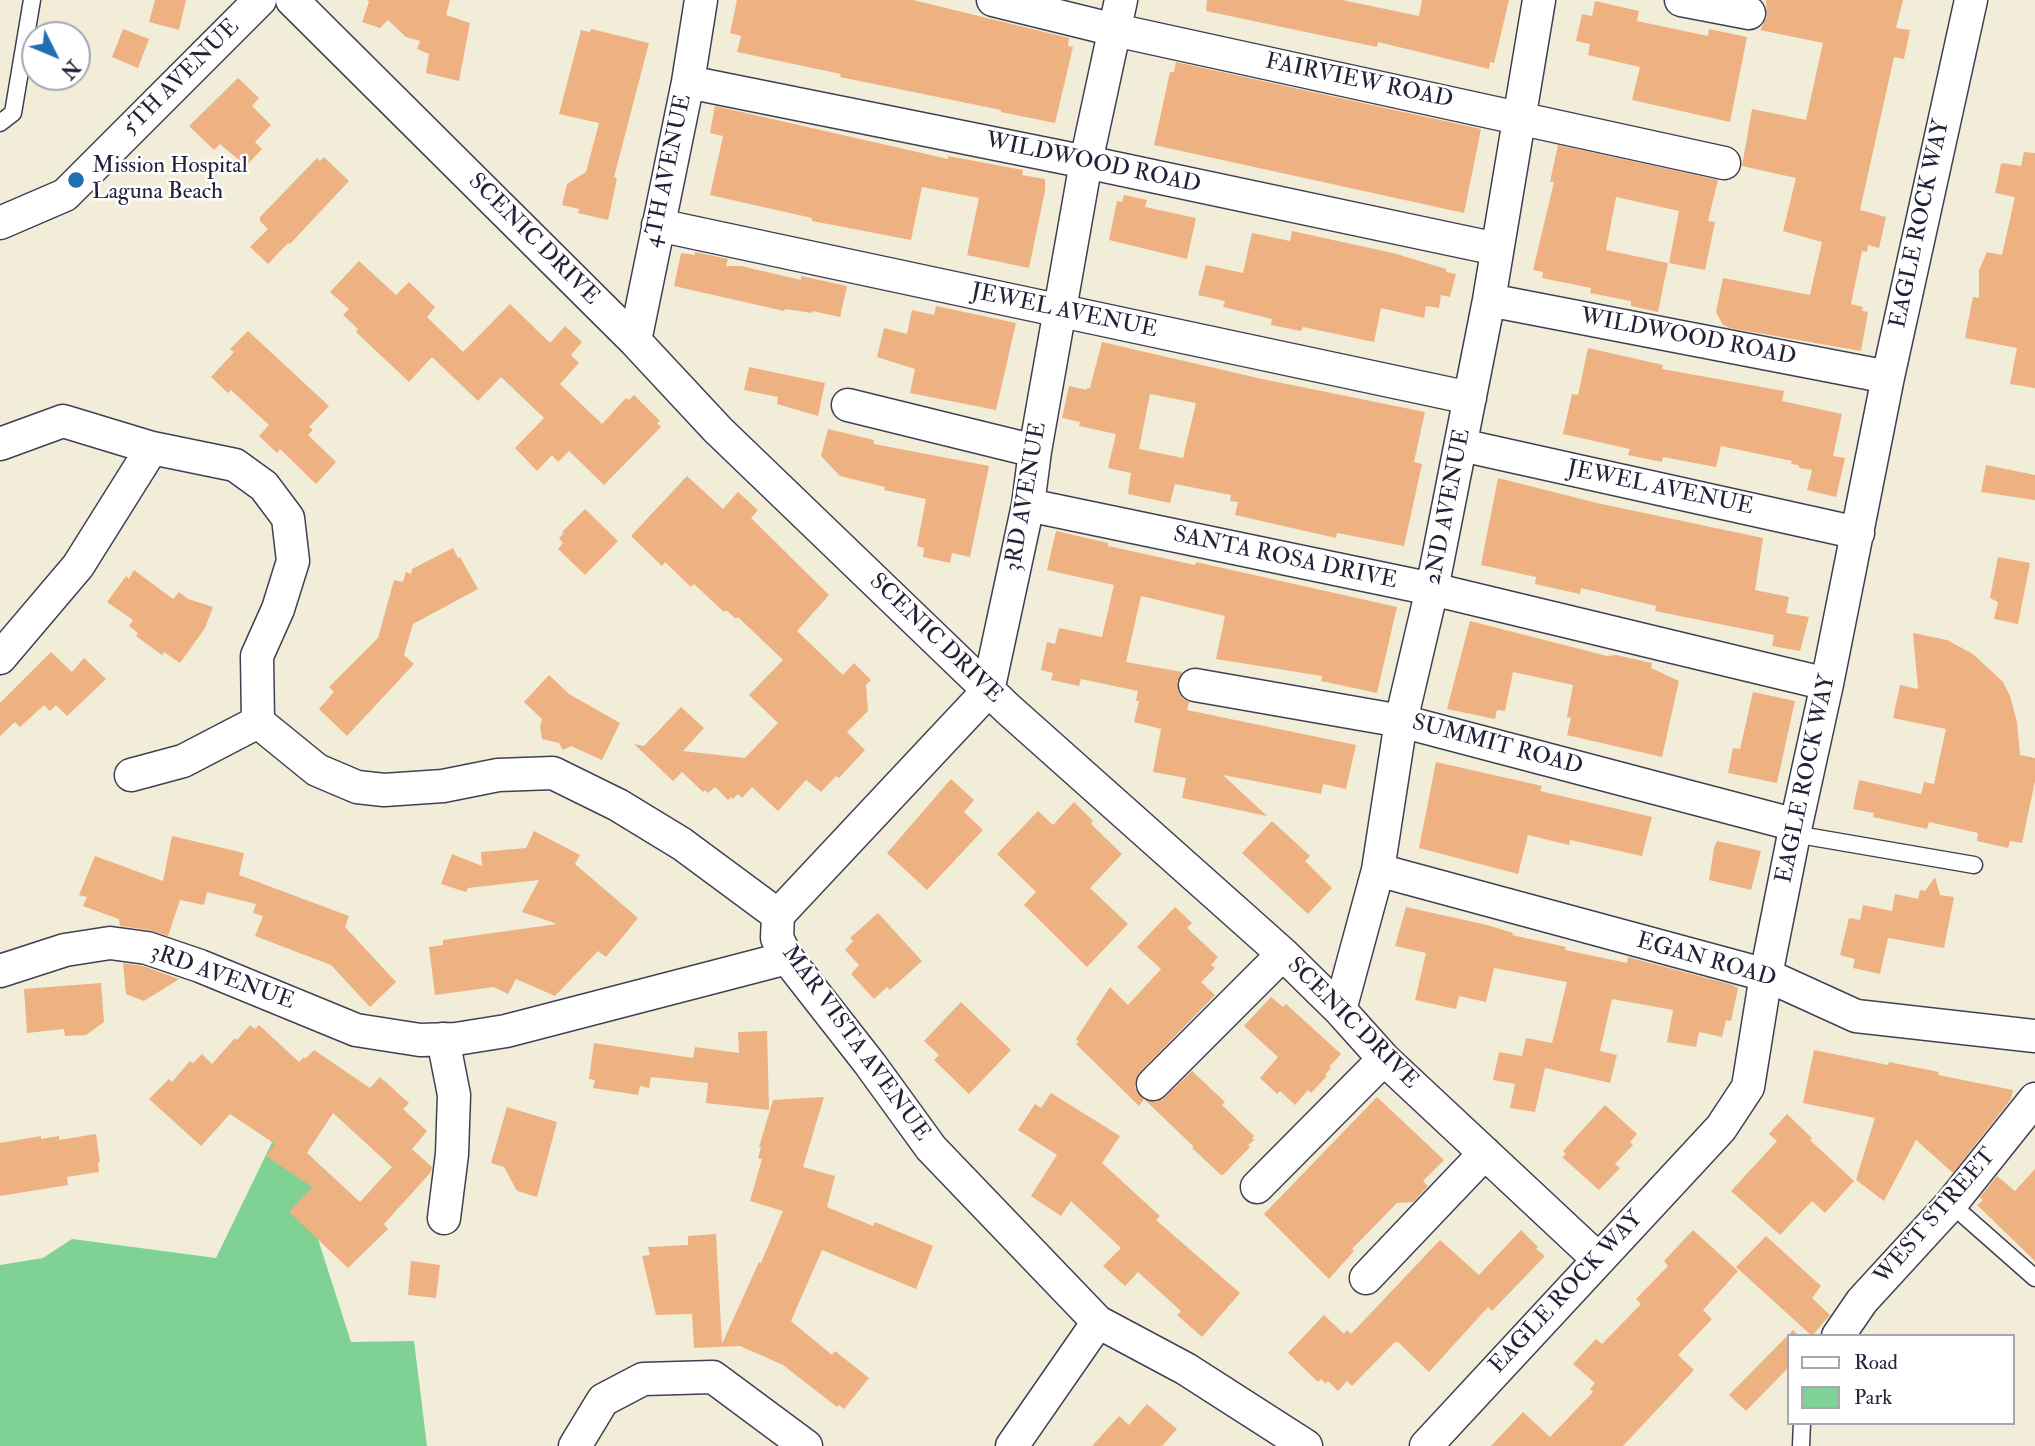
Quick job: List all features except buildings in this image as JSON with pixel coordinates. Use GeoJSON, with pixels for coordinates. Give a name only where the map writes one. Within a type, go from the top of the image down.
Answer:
{"type":"FeatureCollection","features":[{"type":"Feature","properties":{"kind":"street","name":"5TH AVENUE"},"geometry":{"type":"LineString","coordinates":[[0,223],[65,195],[260,0]]}},
{"type":"Feature","properties":{"kind":"street","name":"SCENIC DRIVE"},"geometry":{"type":"LineString","coordinates":[[292,0],[635,341],[718,430],[988,691],[1283,954],[1340,1010],[1384,1059],[1598,1259]]}},
{"type":"Feature","properties":{"kind":"street","name":"4TH AVENUE"},"geometry":{"type":"LineString","coordinates":[[635,341],[688,82],[701,0]]}},
{"type":"Feature","properties":{"kind":"street","name":"FAIRVIEW ROAD"},"geometry":{"type":"LineString","coordinates":[[993,0],[1118,15],[1519,117],[1724,163]]}},
{"type":"Feature","properties":{"kind":"street","name":"2ND AVENUE"},"geometry":{"type":"LineString","coordinates":[[1340,1010],[1378,870],[1401,720],[1432,589],[1489,300],[1539,0]]}},
{"type":"Feature","properties":{"kind":"street"},"geometry":{"type":"LineString","coordinates":[[1681,0],[1749,13]]}},
{"type":"Feature","properties":{"kind":"street","name":"EAGLE ROCK WAY"},"geometry":{"type":"LineString","coordinates":[[1426,1446],[1721,1128],[1748,1087],[1766,975],[1795,829],[1827,684],[1888,377],[1971,0]]}},
{"type":"Feature","properties":{"kind":"street","name":"3RD AVENUE"},"geometry":{"type":"LineString","coordinates":[[988,691],[1028,505],[1035,451],[1086,162],[1118,15]]}},
{"type":"Feature","properties":{"kind":"street","name":"WILDWOOD ROAD"},"geometry":{"type":"LineString","coordinates":[[688,82],[1086,162],[1497,249]]}},
{"type":"Feature","properties":{"kind":"street","name":"JEWEL AVENUE"},"geometry":{"type":"LineString","coordinates":[[658,225],[1470,398]]}},
{"type":"Feature","properties":{"kind":"street","name":"WILDWOOD ROAD"},"geometry":{"type":"LineString","coordinates":[[1489,300],[1888,377]]}},
{"type":"Feature","properties":{"kind":"street"},"geometry":{"type":"LineString","coordinates":[[848,405],[1035,451]]}},
{"type":"Feature","properties":{"kind":"street"},"geometry":{"type":"LineString","coordinates":[[0,444],[63,421],[152,447],[235,465],[264,486],[288,518],[293,561],[278,609],[257,656],[258,722],[183,761],[131,775]]}},
{"type":"Feature","properties":{"kind":"street","name":"JEWEL AVENUE"},"geometry":{"type":"LineString","coordinates":[[1461,445],[1858,533]]}},
{"type":"Feature","properties":{"kind":"street"},"geometry":{"type":"LineString","coordinates":[[0,658],[78,566],[152,447]]}},
{"type":"Feature","properties":{"kind":"street","name":"SANTA ROSA DRIVE"},"geometry":{"type":"LineString","coordinates":[[1028,505],[1432,589],[1827,684]]}},
{"type":"Feature","properties":{"kind":"street","name":"SUMMIT ROAD"},"geometry":{"type":"LineString","coordinates":[[1195,685],[1401,720],[1795,829]]}},
{"type":"Feature","properties":{"kind":"street"},"geometry":{"type":"LineString","coordinates":[[778,915],[988,691]]}},
{"type":"Feature","properties":{"kind":"street","name":"MAR VISTA AVENUE"},"geometry":{"type":"LineString","coordinates":[[258,722],[317,770],[357,787],[384,790],[443,786],[498,775],[553,774],[618,805],[671,838],[778,915],[777,938],[787,958],[870,1064],[931,1148],[1098,1322],[1186,1369],[1306,1446]]}},
{"type":"Feature","properties":{"kind":"street","name":"EGAN ROAD"},"geometry":{"type":"LineString","coordinates":[[1378,870],[1766,975],[1856,1016],[2035,1036]]}},
{"type":"Feature","properties":{"kind":"street","name":"3RD AVENUE"},"geometry":{"type":"LineString","coordinates":[[0,971],[65,950],[110,943],[147,948],[201,966],[356,1030],[420,1040],[506,1031],[787,958]]}},
{"type":"Feature","properties":{"kind":"street"},"geometry":{"type":"LineString","coordinates":[[1153,1084],[1283,954]]}},
{"type":"Feature","properties":{"kind":"street"},"geometry":{"type":"LineString","coordinates":[[443,1039],[454,1095],[452,1154],[444,1218]]}},
{"type":"Feature","properties":{"kind":"street"},"geometry":{"type":"LineString","coordinates":[[1257,1187],[1384,1059]]}},
{"type":"Feature","properties":{"kind":"street","name":"WEST STREET"},"geometry":{"type":"LineString","coordinates":[[1839,1334],[1863,1301],[1951,1204],[2035,1099]]}},
{"type":"Feature","properties":{"kind":"street"},"geometry":{"type":"LineString","coordinates":[[1366,1278],[1485,1153]]}},
{"type":"Feature","properties":{"kind":"street"},"geometry":{"type":"LineString","coordinates":[[1012,1446],[1098,1322]]}},
{"type":"Feature","properties":{"kind":"street"},"geometry":{"type":"LineString","coordinates":[[575,1446],[603,1401],[643,1380],[713,1377],[806,1446]]}},
{"type":"Feature","properties":{"kind":"lane"},"geometry":{"type":"LineString","coordinates":[[0,123],[13,113],[32,0]]}},
{"type":"Feature","properties":{"kind":"lane"},"geometry":{"type":"LineString","coordinates":[[1795,829],[1973,865]]}},
{"type":"Feature","properties":{"kind":"lane"},"geometry":{"type":"LineString","coordinates":[[1951,1204],[2035,1278]]}},
{"type":"Feature","properties":{"kind":"lane"},"geometry":{"type":"LineString","coordinates":[[1801,1446],[1802,1425]]}},
{"type":"Feature","properties":{"kind":"green space"},"geometry":{"type":"Polygon","coordinates":[[[277,1132],[324,1172],[317,1236],[351,1342],[414,1341],[427,1446],[0,1446],[0,1265],[43,1258],[72,1239],[216,1258],[277,1132]]]}},
{"type":"Feature","properties":{"kind":"place","name":"Mission Hospital Laguna Beach"},"geometry":{"type":"Point","coordinates":[76,180]}}]}
